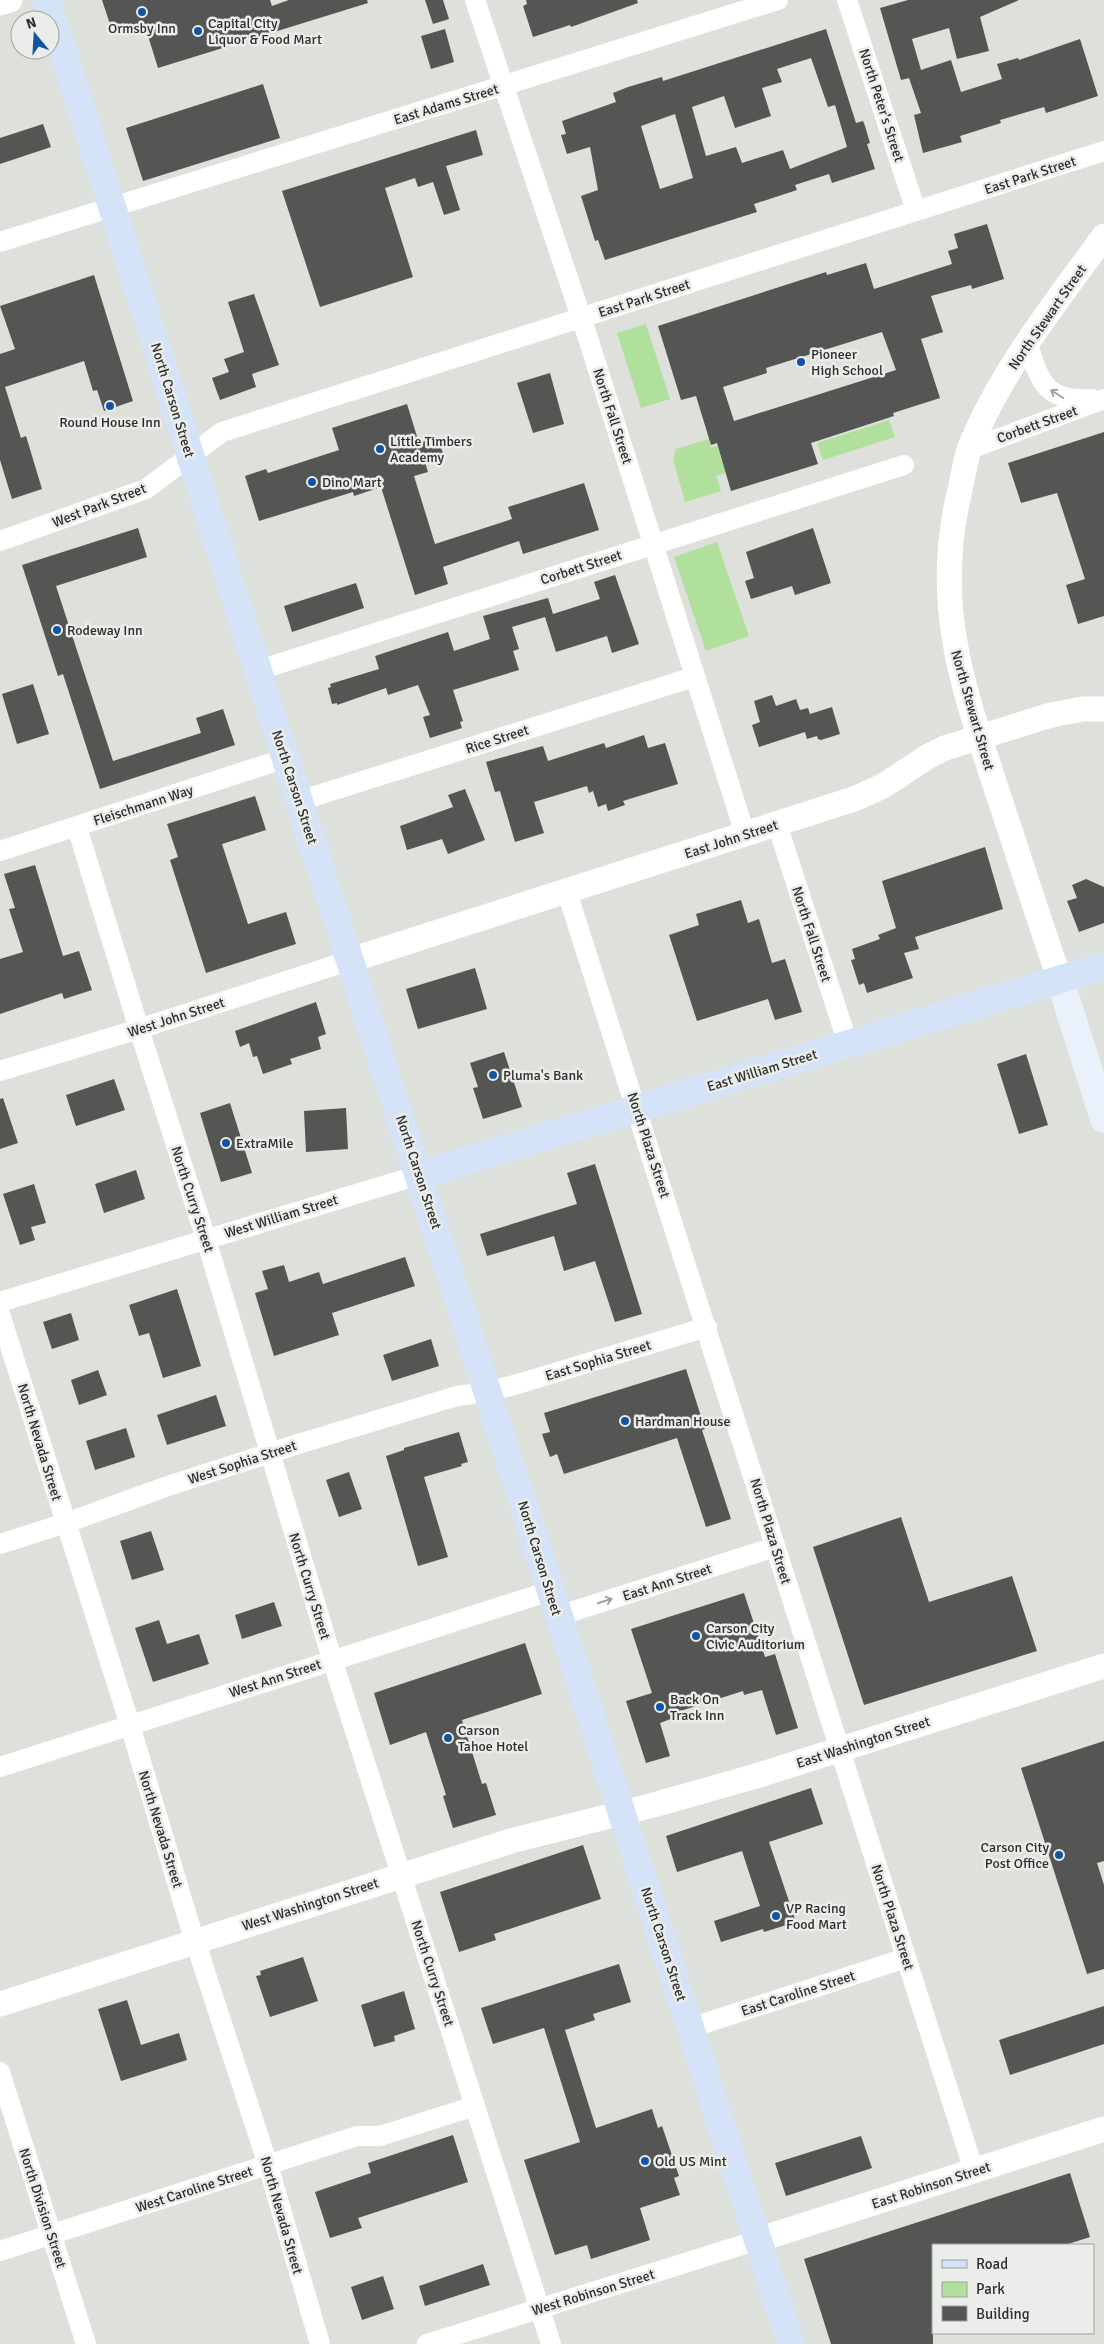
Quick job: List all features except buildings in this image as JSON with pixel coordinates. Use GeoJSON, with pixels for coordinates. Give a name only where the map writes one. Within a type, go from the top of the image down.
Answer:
{"type":"FeatureCollection","features":[{"type":"Feature","properties":{"kind":"main road","name":"North Carson Street"},"geometry":{"type":"LineString","coordinates":[[47,0],[299,801],[792,2344]]}},
{"type":"Feature","properties":{"kind":"main road","name":"East William Street"},"geometry":{"type":"LineString","coordinates":[[420,1175],[1104,966]]}},
{"type":"Feature","properties":{"kind":"main road","name":"North Stewart Street"},"geometry":{"type":"LineString","coordinates":[[1060,980],[1104,1119]]}},
{"type":"Feature","properties":{"kind":"street"},"geometry":{"type":"LineString","coordinates":[[0,3],[10,0]]}},
{"type":"Feature","properties":{"kind":"street","name":"North Fall Street"},"geometry":{"type":"LineString","coordinates":[[475,0],[582,318],[745,834]]}},
{"type":"Feature","properties":{"kind":"street","name":"East Adams Street"},"geometry":{"type":"LineString","coordinates":[[0,242],[778,0]]}},
{"type":"Feature","properties":{"kind":"street","name":"North Peter's Street"},"geometry":{"type":"LineString","coordinates":[[848,0],[916,211]]}},
{"type":"Feature","properties":{"kind":"street","name":"East Park Street"},"geometry":{"type":"LineString","coordinates":[[190,455],[222,432],[1104,151]]}},
{"type":"Feature","properties":{"kind":"street","name":"North Stewart Street"},"geometry":{"type":"LineString","coordinates":[[1060,980],[979,737],[956,655],[950,616],[948,571],[952,524],[970,449],[996,393],[1027,342],[1104,236]]}},
{"type":"Feature","properties":{"kind":"street","name":"Corbett Street"},"geometry":{"type":"LineString","coordinates":[[1027,342],[1040,378],[1053,392],[1062,398],[1072,400],[1104,399]]}},
{"type":"Feature","properties":{"kind":"street","name":"Corbett Street"},"geometry":{"type":"LineString","coordinates":[[970,449],[1104,399]]}},
{"type":"Feature","properties":{"kind":"street","name":"West Park Street"},"geometry":{"type":"LineString","coordinates":[[0,541],[146,489],[190,455]]}},
{"type":"Feature","properties":{"kind":"street","name":"Corbett Street"},"geometry":{"type":"LineString","coordinates":[[258,670],[904,465]]}},
{"type":"Feature","properties":{"kind":"street","name":"Rice Street"},"geometry":{"type":"LineString","coordinates":[[299,801],[694,677]]}},
{"type":"Feature","properties":{"kind":"street","name":"East John Street"},"geometry":{"type":"LineString","coordinates":[[351,960],[854,799],[883,786],[934,753],[979,737],[1051,715],[1083,709],[1104,709]]}},
{"type":"Feature","properties":{"kind":"street","name":"Fleischmann Way"},"geometry":{"type":"LineString","coordinates":[[0,851],[286,758]]}},
{"type":"Feature","properties":{"kind":"street","name":"North Fall Street"},"geometry":{"type":"LineString","coordinates":[[777,824],[848,1044]]}},
{"type":"Feature","properties":{"kind":"street","name":"North Curry Street"},"geometry":{"type":"LineString","coordinates":[[77,827],[206,1239],[332,1659],[551,2344]]}},
{"type":"Feature","properties":{"kind":"street","name":"North Plaza Street"},"geometry":{"type":"LineString","coordinates":[[567,892],[707,1327],[839,1750],[974,2171]]}},
{"type":"Feature","properties":{"kind":"street","name":"West John Street"},"geometry":{"type":"LineString","coordinates":[[0,1071],[139,1029],[351,960]]}},
{"type":"Feature","properties":{"kind":"street","name":"West William Street"},"geometry":{"type":"LineString","coordinates":[[0,1302],[420,1175]]}},
{"type":"Feature","properties":{"kind":"street","name":"North Nevada Street"},"geometry":{"type":"LineString","coordinates":[[0,1314],[130,1725],[195,1941],[268,2165],[320,2344]]}},
{"type":"Feature","properties":{"kind":"street","name":"East Sophia Street"},"geometry":{"type":"LineString","coordinates":[[488,1392],[707,1327]]}},
{"type":"Feature","properties":{"kind":"street","name":"West Sophia Street"},"geometry":{"type":"LineString","coordinates":[[0,1544],[270,1453],[457,1396],[488,1392]]}},
{"type":"Feature","properties":{"kind":"street","name":"East Ann Street"},"geometry":{"type":"LineString","coordinates":[[554,1603],[775,1547]]}},
{"type":"Feature","properties":{"kind":"street","name":"West Ann Street"},"geometry":{"type":"LineString","coordinates":[[0,1767],[332,1659],[554,1603]]}},
{"type":"Feature","properties":{"kind":"street","name":"East Washington Street"},"geometry":{"type":"LineString","coordinates":[[621,1813],[718,1787],[1104,1666]]}},
{"type":"Feature","properties":{"kind":"street","name":"West Washington Street"},"geometry":{"type":"LineString","coordinates":[[0,2004],[511,1841],[621,1813]]}},
{"type":"Feature","properties":{"kind":"street","name":"East Caroline Street"},"geometry":{"type":"LineString","coordinates":[[690,2028],[906,1958]]}},
{"type":"Feature","properties":{"kind":"street","name":"North Division Street"},"geometry":{"type":"LineString","coordinates":[[0,2072],[86,2344]]}},
{"type":"Feature","properties":{"kind":"street","name":"West Caroline Street"},"geometry":{"type":"LineString","coordinates":[[0,2250],[357,2136],[380,2136],[475,2106]]}},
{"type":"Feature","properties":{"kind":"street","name":"East Robinson Street"},"geometry":{"type":"LineString","coordinates":[[758,2240],[1104,2129]]}},
{"type":"Feature","properties":{"kind":"street","name":"West Robinson Street"},"geometry":{"type":"LineString","coordinates":[[427,2344],[758,2240]]}},
{"type":"Feature","properties":{"kind":"green space"},"geometry":{"type":"Polygon","coordinates":[[[646,324],[670,399],[641,408],[617,333],[646,324]]]}},
{"type":"Feature","properties":{"kind":"green space"},"geometry":{"type":"Polygon","coordinates":[[[889,420],[895,437],[823,460],[817,443],[889,420]]]}},
{"type":"Feature","properties":{"kind":"green space"},"geometry":{"type":"Polygon","coordinates":[[[709,439],[711,448],[717,446],[726,473],[716,476],[721,491],[685,502],[673,459],[676,449],[709,439]]]}},
{"type":"Feature","properties":{"kind":"green space"},"geometry":{"type":"Polygon","coordinates":[[[717,542],[749,636],[706,651],[674,557],[717,542]]]}},
{"type":"Feature","properties":{"kind":"place","name":"Ormsby Inn"},"geometry":{"type":"Point","coordinates":[142,12]}},
{"type":"Feature","properties":{"kind":"place","name":"Capital City Liquor & Food Mart"},"geometry":{"type":"Point","coordinates":[198,31]}},
{"type":"Feature","properties":{"kind":"place","name":"Pioneer High School"},"geometry":{"type":"Point","coordinates":[801,362]}},
{"type":"Feature","properties":{"kind":"place","name":"Round House Inn"},"geometry":{"type":"Point","coordinates":[110,406]}},
{"type":"Feature","properties":{"kind":"place","name":"Little Timbers Academy"},"geometry":{"type":"Point","coordinates":[380,449]}},
{"type":"Feature","properties":{"kind":"place","name":"Dino Mart"},"geometry":{"type":"Point","coordinates":[312,482]}},
{"type":"Feature","properties":{"kind":"place","name":"Rodeway Inn"},"geometry":{"type":"Point","coordinates":[57,630]}},
{"type":"Feature","properties":{"kind":"place","name":"Pluma's Bank"},"geometry":{"type":"Point","coordinates":[493,1075]}},
{"type":"Feature","properties":{"kind":"place","name":"ExtraMile"},"geometry":{"type":"Point","coordinates":[226,1143]}},
{"type":"Feature","properties":{"kind":"place","name":"Hardman House"},"geometry":{"type":"Point","coordinates":[625,1421]}},
{"type":"Feature","properties":{"kind":"place","name":"Carson City Civic Auditorium"},"geometry":{"type":"Point","coordinates":[696,1636]}},
{"type":"Feature","properties":{"kind":"place","name":"Back On Track Inn"},"geometry":{"type":"Point","coordinates":[660,1707]}},
{"type":"Feature","properties":{"kind":"place","name":"Carson Tahoe Hotel"},"geometry":{"type":"Point","coordinates":[448,1738]}},
{"type":"Feature","properties":{"kind":"place","name":"Carson City Post Office"},"geometry":{"type":"Point","coordinates":[1059,1855]}},
{"type":"Feature","properties":{"kind":"place","name":"VP Racing Food Mart"},"geometry":{"type":"Point","coordinates":[776,1916]}},
{"type":"Feature","properties":{"kind":"place","name":"Old US Mint"},"geometry":{"type":"Point","coordinates":[645,2161]}}]}
